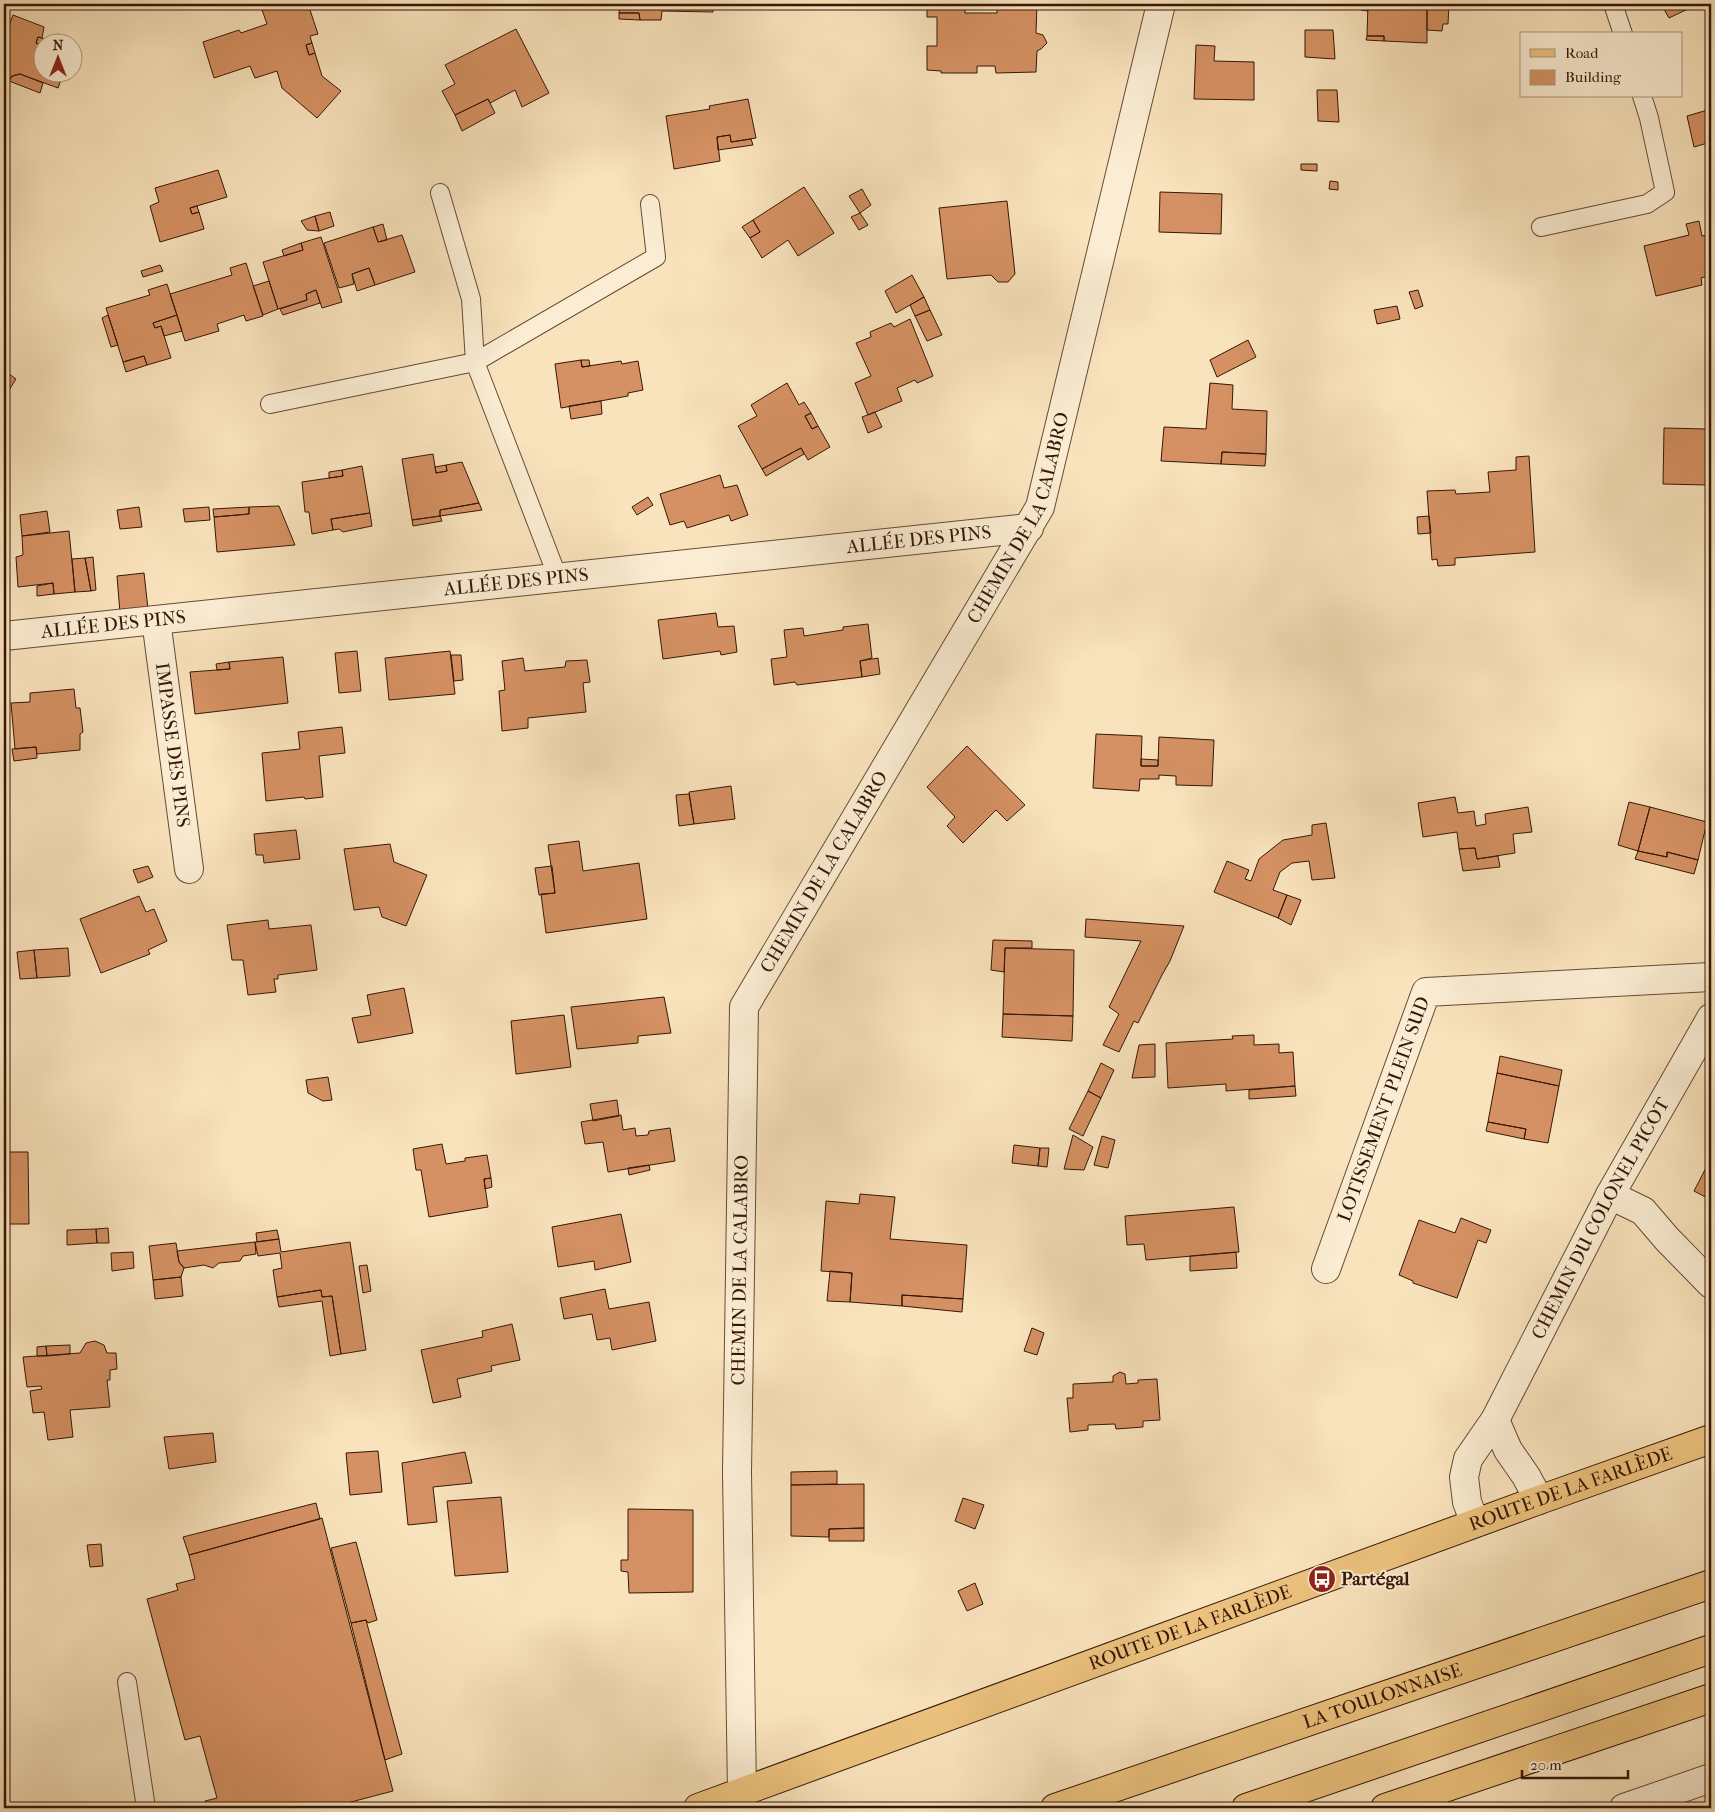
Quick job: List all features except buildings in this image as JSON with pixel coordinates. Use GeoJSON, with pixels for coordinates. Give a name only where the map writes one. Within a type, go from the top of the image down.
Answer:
{"type":"FeatureCollection","features":[{"type":"Feature","properties":{"kind":"main road","name":"ROUTE DE LA FARLÈDE"},"geometry":{"type":"LineString","coordinates":[[698,1808],[1475,1523],[1711,1439]]}},
{"type":"Feature","properties":{"kind":"main road","name":"LA TOULONNAISE"},"geometry":{"type":"LineString","coordinates":[[1055,1808],[1711,1584]]}},
{"type":"Feature","properties":{"kind":"main road"},"geometry":{"type":"LineString","coordinates":[[1246,1808],[1711,1648]]}},
{"type":"Feature","properties":{"kind":"main road"},"geometry":{"type":"LineString","coordinates":[[1385,1808],[1711,1698]]}},
{"type":"Feature","properties":{"kind":"street","name":"CHEMIN DE LA CALABRO"},"geometry":{"type":"LineString","coordinates":[[742,1792],[737,1472],[744,1007],[1040,508],[1161,4]]}},
{"type":"Feature","properties":{"kind":"street","name":"ALLÉE DES PINS"},"geometry":{"type":"LineString","coordinates":[[4,636],[1029,528]]}},
{"type":"Feature","properties":{"kind":"street","name":"IMPASSE DES PINS"},"geometry":{"type":"LineString","coordinates":[[156,620],[189,869]]}},
{"type":"Feature","properties":{"kind":"street","name":"LOTISSEMENT PLEIN SUD"},"geometry":{"type":"LineString","coordinates":[[1326,1269],[1426,992],[1711,976]]}},
{"type":"Feature","properties":{"kind":"street","name":"CHEMIN DU COLONEL PICOT"},"geometry":{"type":"LineString","coordinates":[[1475,1523],[1467,1502],[1464,1477],[1468,1459],[1494,1420],[1610,1195],[1711,1018]]}},
{"type":"Feature","properties":{"kind":"street"},"geometry":{"type":"LineString","coordinates":[[1610,1195],[1643,1211],[1667,1239],[1711,1284]]}},
{"type":"Feature","properties":{"kind":"street"},"geometry":{"type":"LineString","coordinates":[[1494,1420],[1508,1450],[1526,1476],[1539,1500]]}},
{"type":"Feature","properties":{"kind":"street"},"geometry":{"type":"LineString","coordinates":[[1632,1807],[1711,1778]]}},
{"type":"Feature","properties":{"kind":"lane"},"geometry":{"type":"LineString","coordinates":[[1613,4],[1622,32]]}},
{"type":"Feature","properties":{"kind":"lane"},"geometry":{"type":"LineString","coordinates":[[1541,227],[1647,204],[1665,192],[1649,118],[1643,98]]}},
{"type":"Feature","properties":{"kind":"lane"},"geometry":{"type":"LineString","coordinates":[[440,193],[471,299],[476,362],[558,578]]}},
{"type":"Feature","properties":{"kind":"lane"},"geometry":{"type":"LineString","coordinates":[[270,404],[476,362],[656,257],[650,204]]}},
{"type":"Feature","properties":{"kind":"lane"},"geometry":{"type":"LineString","coordinates":[[127,1682],[146,1808]]}},
{"type":"Feature","properties":{"kind":"place","name":"Partégal"},"geometry":{"type":"Point","coordinates":[1322,1579]}}]}
